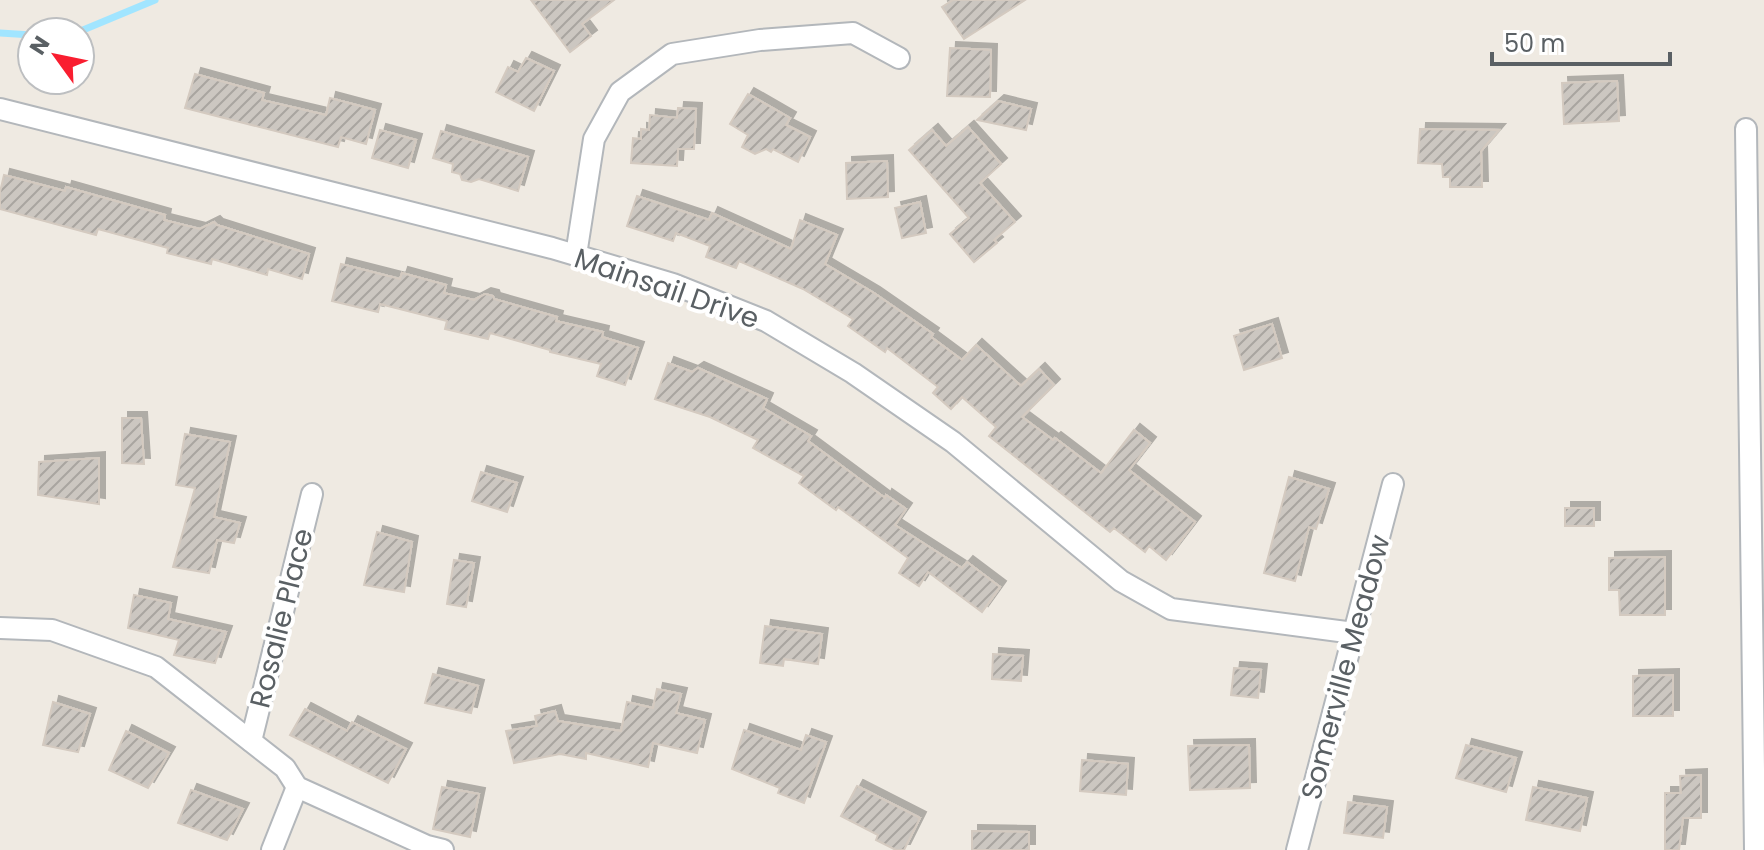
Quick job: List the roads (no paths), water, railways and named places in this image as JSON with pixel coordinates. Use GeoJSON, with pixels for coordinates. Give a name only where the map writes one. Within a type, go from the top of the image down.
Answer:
{"type":"FeatureCollection","features":[{"type":"Feature","properties":{"kind":"street"},"geometry":{"type":"LineString","coordinates":[[576,255],[594,139],[620,92],[672,54],[760,40],[853,33],[899,58]]}},
{"type":"Feature","properties":{"kind":"street","name":"Mainsail Drive"},"geometry":{"type":"LineString","coordinates":[[0,109],[576,255],[673,284],[766,321],[853,373],[953,442],[1121,581],[1171,609],[1354,633]]}},
{"type":"Feature","properties":{"kind":"street"},"geometry":{"type":"LineString","coordinates":[[1746,129],[1755,850]]}},
{"type":"Feature","properties":{"kind":"street","name":"Somerville Meadow"},"geometry":{"type":"LineString","coordinates":[[1297,850],[1393,484]]}},
{"type":"Feature","properties":{"kind":"street","name":"Rosalie Place"},"geometry":{"type":"LineString","coordinates":[[251,741],[312,494]]}},
{"type":"Feature","properties":{"kind":"street"},"geometry":{"type":"LineString","coordinates":[[0,628],[52,630],[156,667],[285,768],[297,787],[427,846],[443,850]]}},
{"type":"Feature","properties":{"kind":"street"},"geometry":{"type":"LineString","coordinates":[[272,850],[297,787]]}},
{"type":"Feature","properties":{"kind":"waterway"},"geometry":{"type":"LineString","coordinates":[[96,25],[155,0]]}},
{"type":"Feature","properties":{"kind":"waterway"},"geometry":{"type":"LineString","coordinates":[[0,33],[16,34]]}}]}
